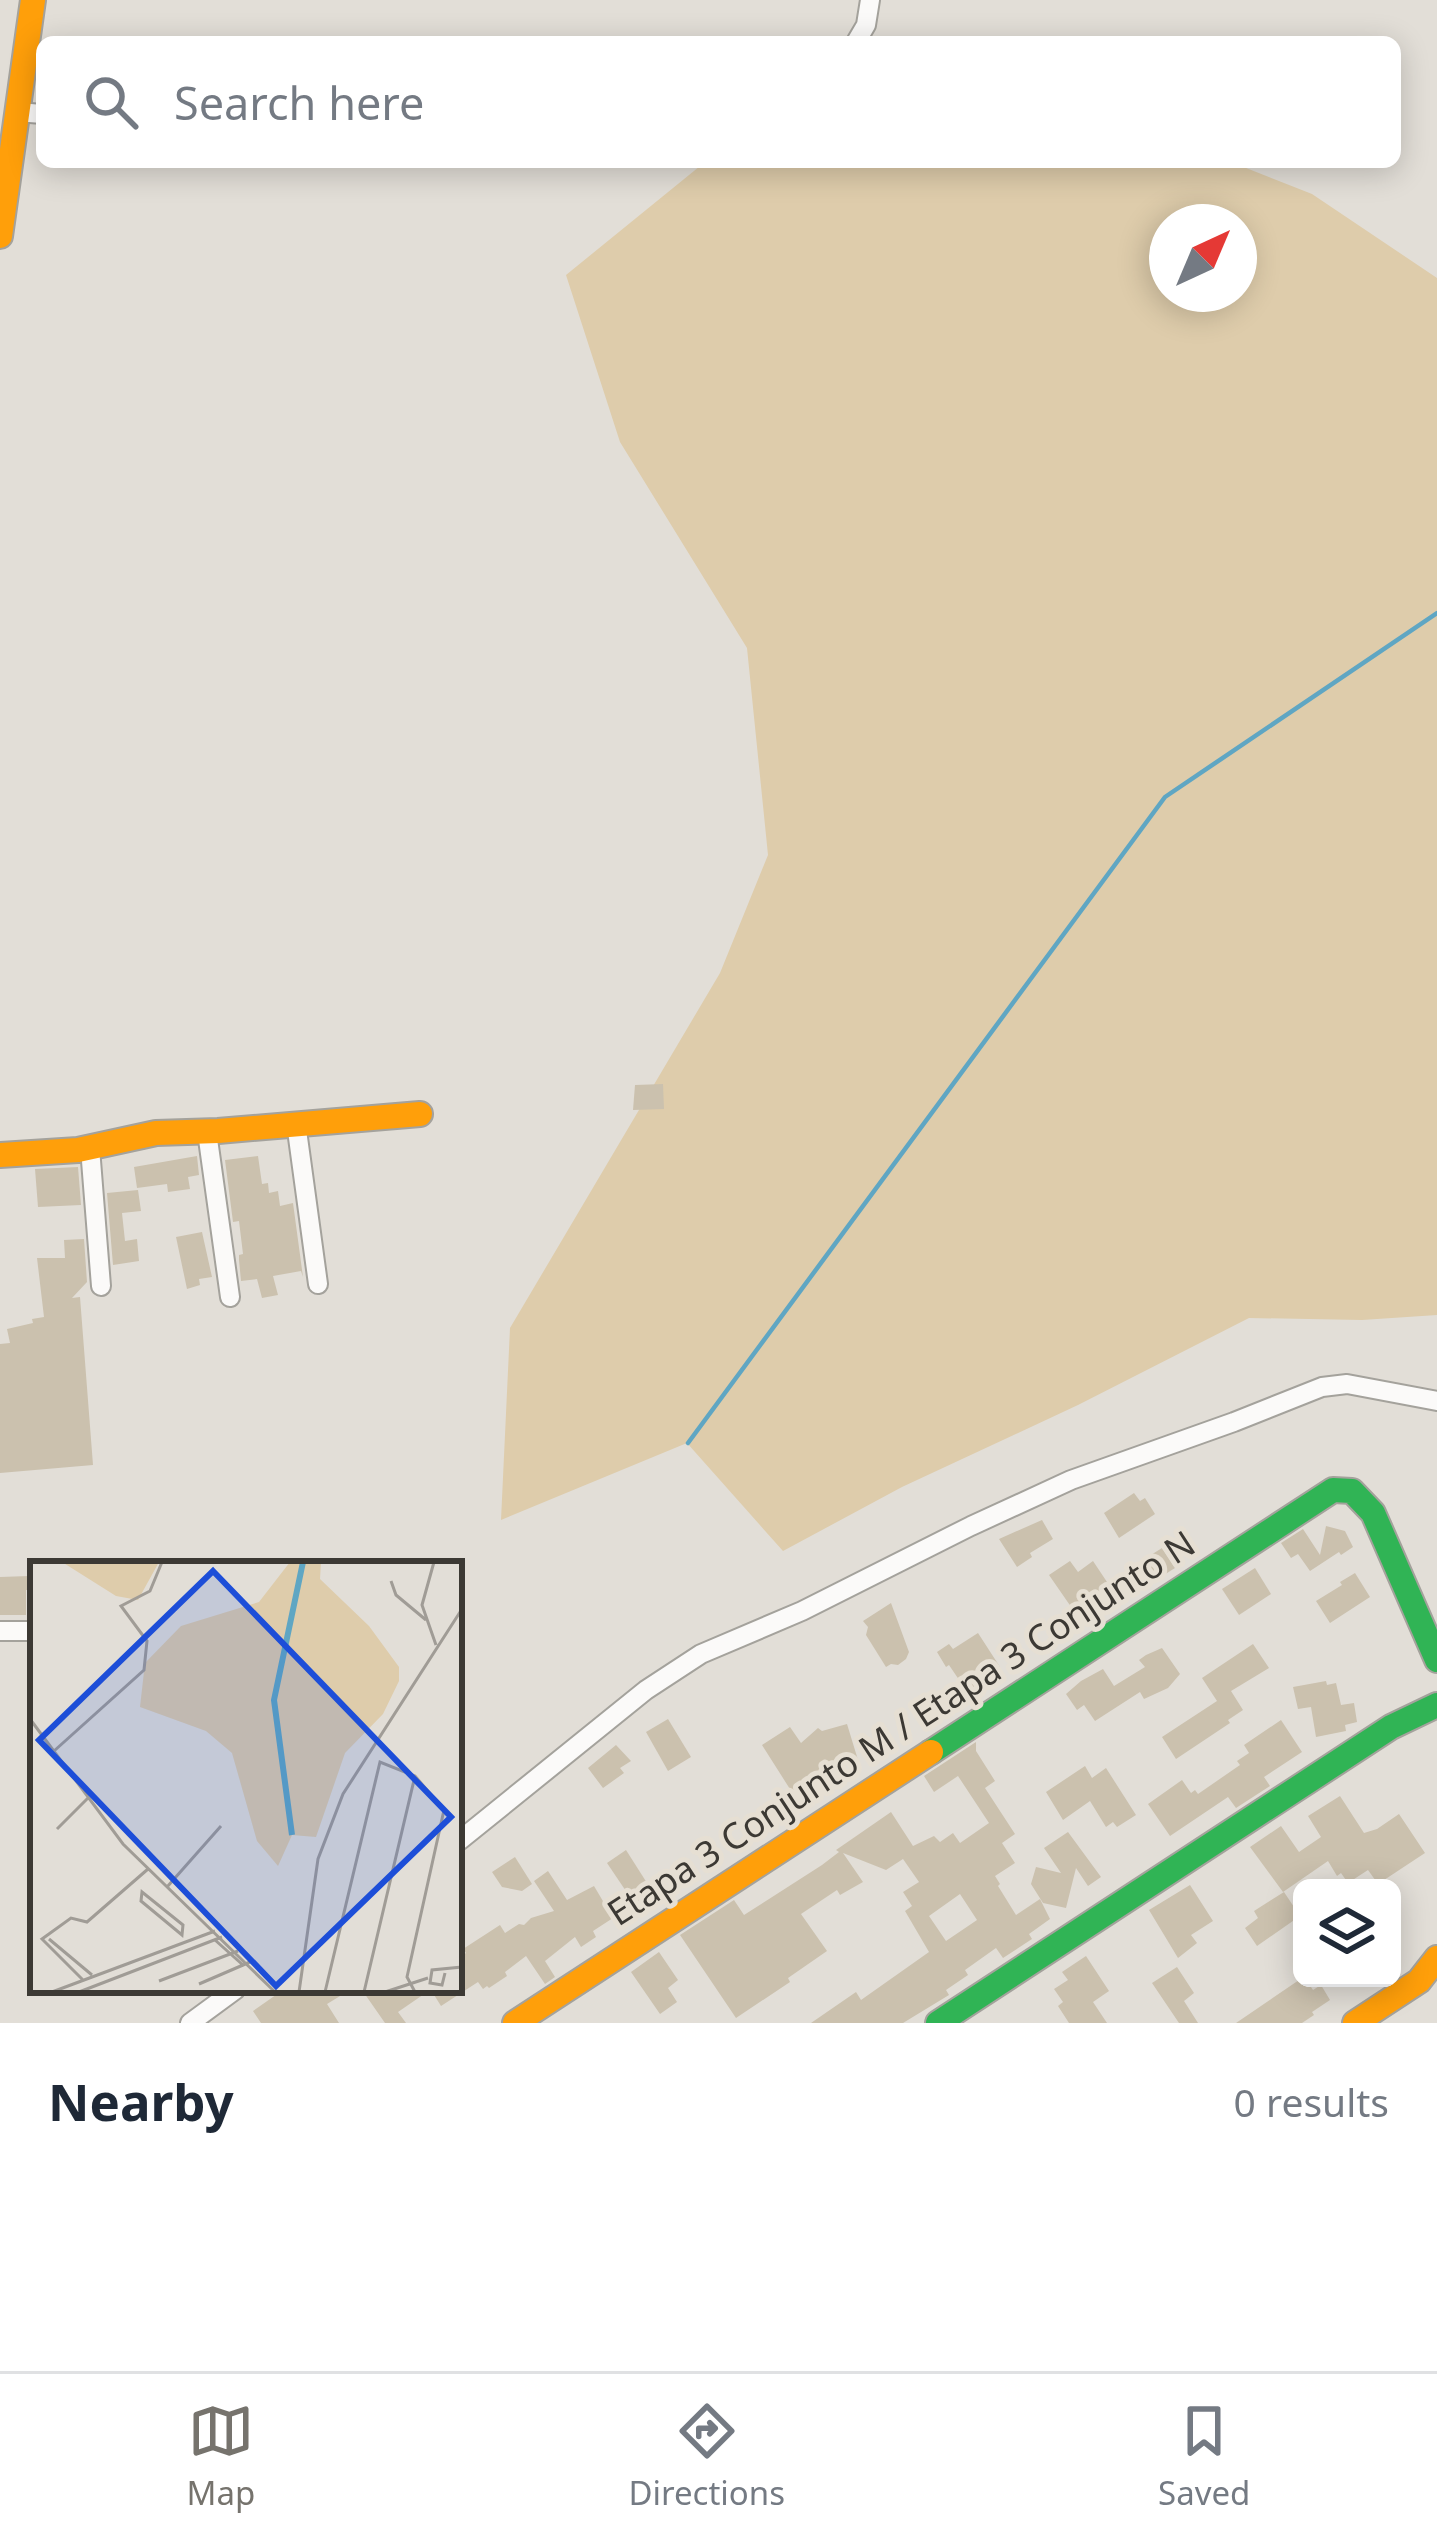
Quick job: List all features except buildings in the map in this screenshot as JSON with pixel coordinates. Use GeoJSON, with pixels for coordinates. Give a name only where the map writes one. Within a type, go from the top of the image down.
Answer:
{"type":"FeatureCollection","features":[{"type":"Feature","properties":{"kind":"street"},"geometry":{"type":"LineString","coordinates":[[0,236],[30,113],[32,0]]}},
{"type":"Feature","properties":{"kind":"street"},"geometry":{"type":"LineString","coordinates":[[860,36],[870,0]]}},
{"type":"Feature","properties":{"kind":"street"},"geometry":{"type":"LineString","coordinates":[[0,1155],[90,1148],[146,1134],[420,1114]]}},
{"type":"Feature","properties":{"kind":"street"},"geometry":{"type":"LineString","coordinates":[[296,1124],[318,1284]]}},
{"type":"Feature","properties":{"kind":"street"},"geometry":{"type":"LineString","coordinates":[[207,1132],[230,1297]]}},
{"type":"Feature","properties":{"kind":"street"},"geometry":{"type":"LineString","coordinates":[[90,1148],[100,1286]]}},
{"type":"Feature","properties":{"kind":"street"},"geometry":{"type":"LineString","coordinates":[[462,1839],[646,1690],[701,1654],[864,1582],[1071,1480],[1322,1387],[1347,1384],[1437,1402]]}},
{"type":"Feature","properties":{"kind":"street","name":"Etapa 3 Conjunto M / Etapa 3 Conjunto N"},"geometry":{"type":"LineString","coordinates":[[515,2023],[1327,1493],[1354,1490],[1373,1513],[1437,1660]]}},
{"type":"Feature","properties":{"kind":"street"},"geometry":{"type":"LineString","coordinates":[[938,2023],[1391,1727],[1437,1705]]}},
{"type":"Feature","properties":{"kind":"street"},"geometry":{"type":"LineString","coordinates":[[1355,2023],[1419,1982],[1437,1958]]}},
{"type":"Feature","properties":{"kind":"street"},"geometry":{"type":"LineString","coordinates":[[190,2023],[231,1993]]}},
{"type":"Feature","properties":{"kind":"shaded area"},"geometry":{"type":"Polygon","coordinates":[[[698,168],[1246,168],[1312,194],[1437,278],[1437,1315],[1362,1320],[1249,1318],[902,1487],[783,1551],[687,1443],[501,1520],[510,1328],[720,973],[768,855],[747,648],[620,442],[566,275],[698,168]]]}},
{"type":"Feature","properties":{"kind":"waterway"},"geometry":{"type":"LineString","coordinates":[[688,1443],[1165,797],[1437,613]]}},
{"type":"Feature","properties":{"kind":"traffic: fast"},"geometry":{"type":"LineString","coordinates":[[931,1752],[1333,1490],[1352,1491],[1373,1513],[1437,1660]]}},
{"type":"Feature","properties":{"kind":"traffic: fast"},"geometry":{"type":"LineString","coordinates":[[938,2023],[1391,1727],[1437,1705]]}},
{"type":"Feature","properties":{"kind":"traffic: slow"},"geometry":{"type":"LineString","coordinates":[[0,236],[33,0]]}},
{"type":"Feature","properties":{"kind":"traffic: slow"},"geometry":{"type":"LineString","coordinates":[[0,1155],[78,1150],[156,1133],[420,1114]]}},
{"type":"Feature","properties":{"kind":"traffic: slow"},"geometry":{"type":"LineString","coordinates":[[515,2023],[931,1752]]}},
{"type":"Feature","properties":{"kind":"traffic: slow"},"geometry":{"type":"LineString","coordinates":[[1355,2023],[1419,1981],[1437,1958]]}}]}
